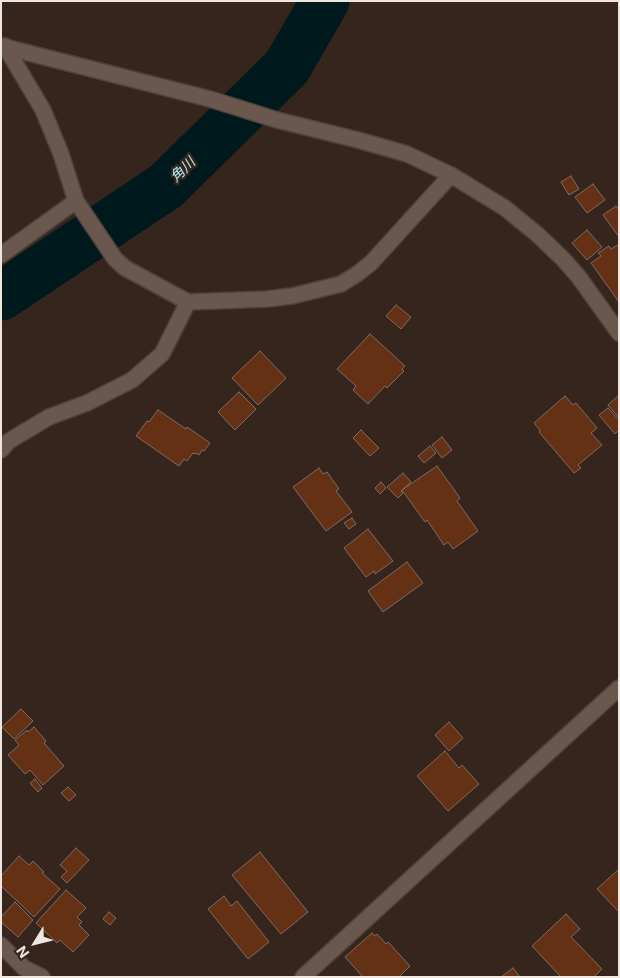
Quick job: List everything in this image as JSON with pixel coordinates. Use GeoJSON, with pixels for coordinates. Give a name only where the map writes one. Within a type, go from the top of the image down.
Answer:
{"type":"FeatureCollection","features":[{"type":"Feature","properties":{"kind":"street"},"geometry":{"type":"LineString","coordinates":[[3,46],[210,99],[278,120],[407,154],[451,175],[505,208],[538,235],[578,276],[619,333]]}},
{"type":"Feature","properties":{"kind":"street"},"geometry":{"type":"LineString","coordinates":[[3,46],[43,110],[62,154],[78,204],[115,259],[124,268],[188,302],[267,299],[292,296],[341,284],[371,262],[451,175]]}},
{"type":"Feature","properties":{"kind":"street"},"geometry":{"type":"LineString","coordinates":[[1,255],[78,204]]}},
{"type":"Feature","properties":{"kind":"street"},"geometry":{"type":"LineString","coordinates":[[1,450],[9,441],[49,417],[87,403],[132,380],[162,354],[188,302]]}},
{"type":"Feature","properties":{"kind":"street"},"geometry":{"type":"LineString","coordinates":[[303,977],[619,688]]}},
{"type":"Feature","properties":{"kind":"street"},"geometry":{"type":"LineString","coordinates":[[1,945],[24,968],[42,977]]}},
{"type":"Feature","properties":{"kind":"building"},"geometry":{"type":"Polygon","coordinates":[[[571,176],[579,189],[569,195],[561,182],[571,176]]]}},
{"type":"Feature","properties":{"kind":"building"},"geometry":{"type":"Polygon","coordinates":[[[593,184],[605,200],[587,213],[575,197],[593,184]]]}},
{"type":"Feature","properties":{"kind":"building"},"geometry":{"type":"Polygon","coordinates":[[[616,206],[619,210],[619,237],[603,215],[616,206]]]}},
{"type":"Feature","properties":{"kind":"building"},"geometry":{"type":"Polygon","coordinates":[[[587,230],[602,247],[587,260],[572,243],[587,230]]]}},
{"type":"Feature","properties":{"kind":"building"},"geometry":{"type":"Polygon","coordinates":[[[618,245],[619,302],[591,263],[601,256],[598,253],[609,246],[611,249],[618,245]]]}},
{"type":"Feature","properties":{"kind":"building"},"geometry":{"type":"Polygon","coordinates":[[[396,305],[411,317],[401,329],[386,316],[396,305]]]}},
{"type":"Feature","properties":{"kind":"building"},"geometry":{"type":"Polygon","coordinates":[[[370,334],[405,366],[402,369],[404,371],[387,388],[385,386],[368,404],[353,390],[356,386],[337,369],[370,334]]]}},
{"type":"Feature","properties":{"kind":"building"},"geometry":{"type":"Polygon","coordinates":[[[260,351],[286,378],[258,405],[232,378],[260,351]]]}},
{"type":"Feature","properties":{"kind":"building"},"geometry":{"type":"Polygon","coordinates":[[[239,392],[256,409],[235,430],[218,412],[239,392]]]}},
{"type":"Feature","properties":{"kind":"building"},"geometry":{"type":"Polygon","coordinates":[[[619,395],[619,418],[608,405],[619,395]]]}},
{"type":"Feature","properties":{"kind":"building"},"geometry":{"type":"Polygon","coordinates":[[[565,396],[573,405],[576,403],[597,428],[591,433],[602,445],[578,465],[581,468],[574,473],[539,432],[540,430],[534,423],[565,396]]]}},
{"type":"Feature","properties":{"kind":"building"},"geometry":{"type":"Polygon","coordinates":[[[608,408],[619,420],[619,430],[615,434],[599,415],[608,408]]]}},
{"type":"Feature","properties":{"kind":"building"},"geometry":{"type":"Polygon","coordinates":[[[158,410],[210,443],[204,451],[202,450],[199,455],[193,453],[187,461],[184,459],[179,466],[136,436],[158,410]]]}},
{"type":"Feature","properties":{"kind":"building"},"geometry":{"type":"Polygon","coordinates":[[[361,430],[379,448],[370,456],[353,438],[361,430]]]}},
{"type":"Feature","properties":{"kind":"building"},"geometry":{"type":"Polygon","coordinates":[[[442,437],[452,450],[442,458],[432,445],[442,437]]]}},
{"type":"Feature","properties":{"kind":"building"},"geometry":{"type":"Polygon","coordinates":[[[430,446],[436,453],[424,463],[418,456],[430,446]]]}},
{"type":"Feature","properties":{"kind":"building"},"geometry":{"type":"Polygon","coordinates":[[[437,466],[460,498],[457,501],[478,531],[453,549],[448,542],[444,545],[427,520],[425,522],[402,490],[437,466]]]}},
{"type":"Feature","properties":{"kind":"building"},"geometry":{"type":"Polygon","coordinates":[[[319,468],[323,474],[327,472],[339,489],[336,491],[352,512],[326,531],[293,487],[319,468]]]}},
{"type":"Feature","properties":{"kind":"building"},"geometry":{"type":"Polygon","coordinates":[[[403,473],[411,482],[401,491],[403,493],[398,498],[387,487],[403,473]]]}},
{"type":"Feature","properties":{"kind":"building"},"geometry":{"type":"Polygon","coordinates":[[[381,482],[386,488],[380,494],[375,488],[381,482]]]}},
{"type":"Feature","properties":{"kind":"building"},"geometry":{"type":"Polygon","coordinates":[[[352,518],[356,524],[349,529],[344,523],[352,518]]]}},
{"type":"Feature","properties":{"kind":"building"},"geometry":{"type":"Polygon","coordinates":[[[368,529],[393,561],[375,574],[374,571],[366,577],[344,548],[368,529]]]}},
{"type":"Feature","properties":{"kind":"building"},"geometry":{"type":"Polygon","coordinates":[[[407,562],[423,583],[383,612],[368,591],[407,562]]]}},
{"type":"Feature","properties":{"kind":"building"},"geometry":{"type":"Polygon","coordinates":[[[21,709],[33,721],[14,739],[2,727],[21,709]]]}},
{"type":"Feature","properties":{"kind":"building"},"geometry":{"type":"Polygon","coordinates":[[[449,722],[463,738],[449,751],[435,735],[449,722]]]}},
{"type":"Feature","properties":{"kind":"building"},"geometry":{"type":"Polygon","coordinates":[[[34,727],[46,741],[44,743],[64,766],[43,785],[30,770],[25,774],[8,755],[19,745],[15,740],[34,727]]]}},
{"type":"Feature","properties":{"kind":"building"},"geometry":{"type":"Polygon","coordinates":[[[445,751],[459,768],[462,765],[479,784],[448,811],[417,776],[445,751]]]}},
{"type":"Feature","properties":{"kind":"building"},"geometry":{"type":"Polygon","coordinates":[[[35,779],[42,788],[38,792],[30,783],[35,779]]]}},
{"type":"Feature","properties":{"kind":"building"},"geometry":{"type":"Polygon","coordinates":[[[68,787],[76,795],[69,801],[61,793],[68,787]]]}},
{"type":"Feature","properties":{"kind":"building"},"geometry":{"type":"Polygon","coordinates":[[[76,848],[89,860],[67,883],[61,877],[67,871],[60,865],[76,848]]]}},
{"type":"Feature","properties":{"kind":"building"},"geometry":{"type":"Polygon","coordinates":[[[260,852],[308,912],[281,934],[232,875],[260,852]]]}},
{"type":"Feature","properties":{"kind":"building"},"geometry":{"type":"Polygon","coordinates":[[[19,856],[29,865],[33,861],[44,872],[42,873],[60,889],[34,917],[1,886],[1,876],[19,856]]]}},
{"type":"Feature","properties":{"kind":"building"},"geometry":{"type":"Polygon","coordinates":[[[619,869],[619,912],[597,889],[619,869]]]}},
{"type":"Feature","properties":{"kind":"building"},"geometry":{"type":"Polygon","coordinates":[[[66,890],[86,908],[77,917],[82,922],[79,925],[89,935],[73,952],[60,940],[57,943],[36,923],[66,890]]]}},
{"type":"Feature","properties":{"kind":"building"},"geometry":{"type":"Polygon","coordinates":[[[224,896],[231,906],[237,901],[269,942],[248,959],[208,909],[224,896]]]}},
{"type":"Feature","properties":{"kind":"building"},"geometry":{"type":"Polygon","coordinates":[[[15,902],[33,920],[18,937],[1,922],[1,917],[15,902]]]}},
{"type":"Feature","properties":{"kind":"building"},"geometry":{"type":"Polygon","coordinates":[[[109,912],[116,918],[110,925],[103,919],[109,912]]]}},
{"type":"Feature","properties":{"kind":"building"},"geometry":{"type":"Polygon","coordinates":[[[566,914],[580,929],[571,937],[602,969],[594,977],[561,977],[532,946],[566,914]]]}},
{"type":"Feature","properties":{"kind":"building"},"geometry":{"type":"Polygon","coordinates":[[[372,933],[374,936],[377,934],[386,944],[388,942],[410,966],[399,977],[363,977],[345,957],[372,933]]]}},
{"type":"Feature","properties":{"kind":"building"},"geometry":{"type":"Polygon","coordinates":[[[513,968],[520,977],[501,977],[513,968]]]}},
{"type":"Feature","properties":{"kind":"waterway","name":"角川"},"geometry":{"type":"LineString","coordinates":[[1,296],[166,186],[287,67],[325,1]]}}]}
